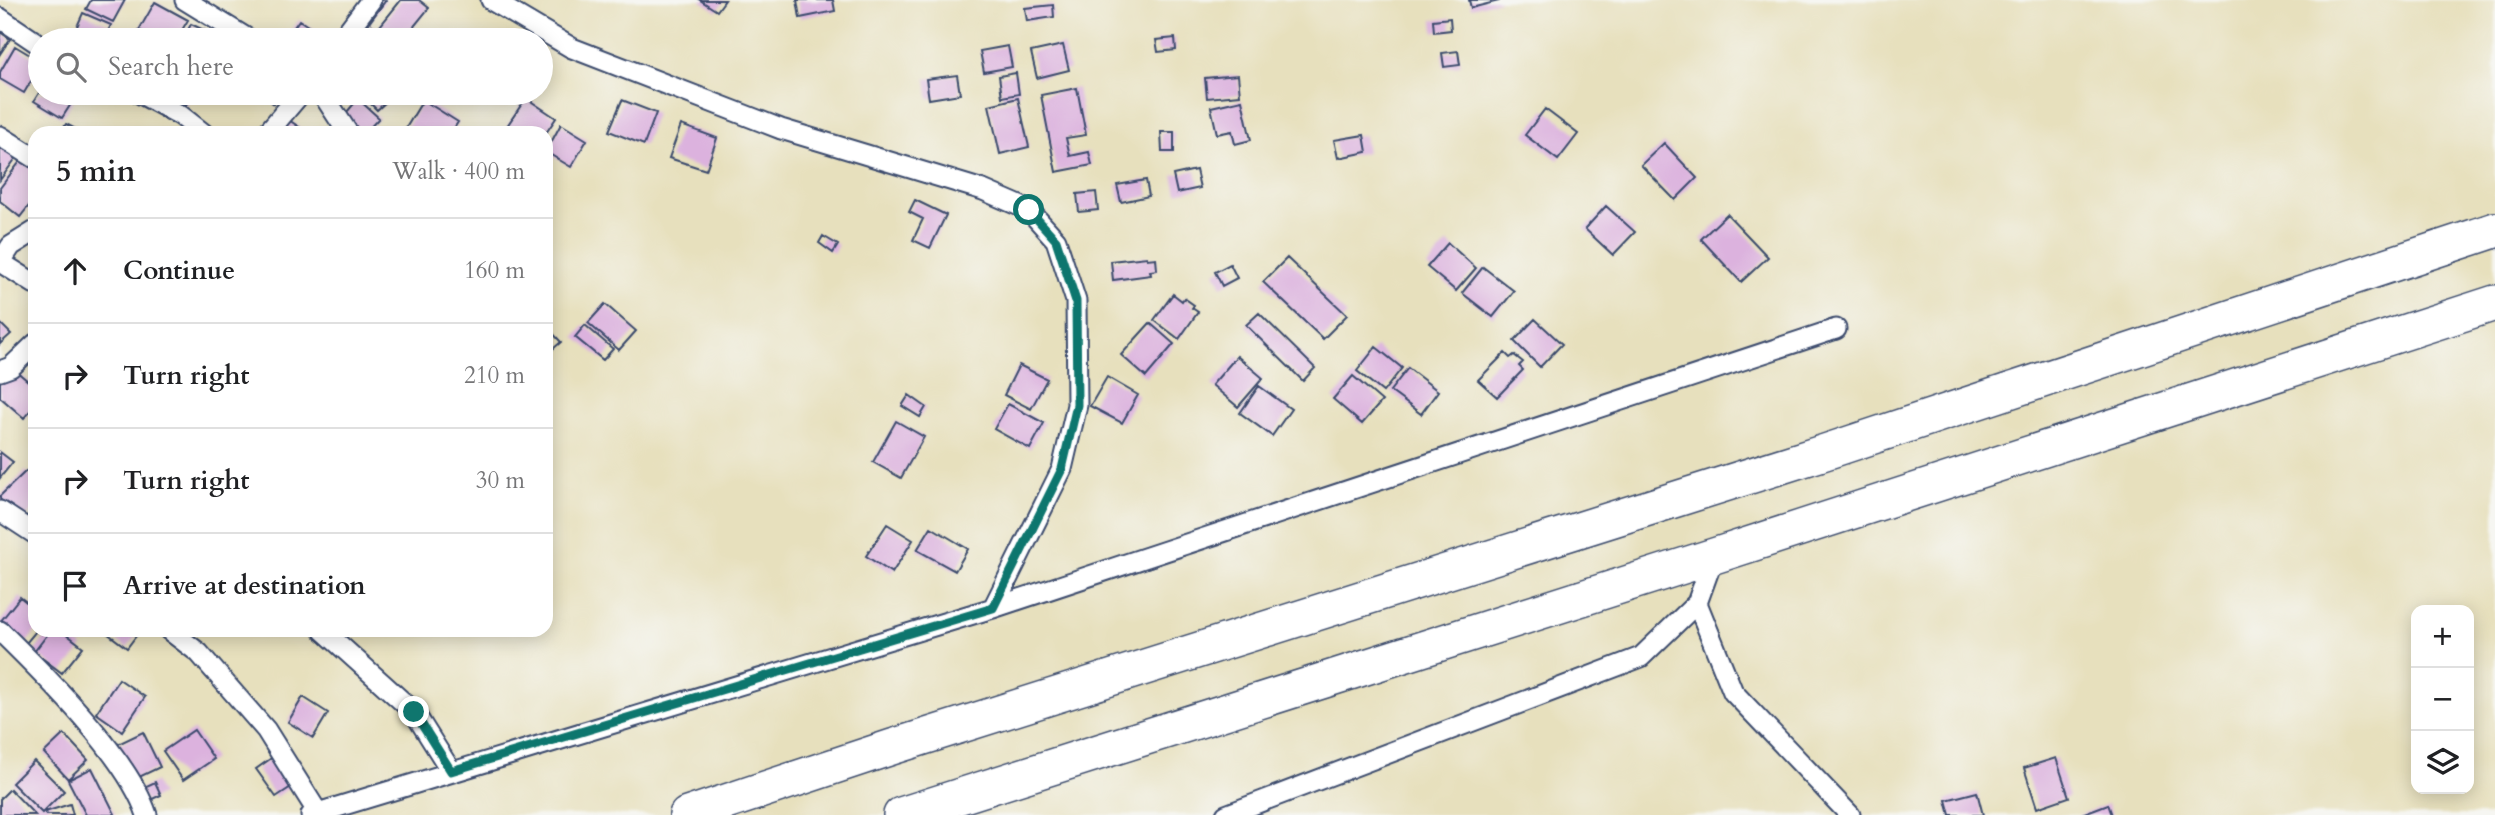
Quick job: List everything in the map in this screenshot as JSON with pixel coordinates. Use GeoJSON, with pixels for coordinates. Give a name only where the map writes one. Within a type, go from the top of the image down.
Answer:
{"type":"FeatureCollection","features":[{"type":"Feature","properties":{"kind":"highway"},"geometry":{"type":"LineString","coordinates":[[687,815],[892,747],[1819,454],[2495,230]]}},
{"type":"Feature","properties":{"kind":"highway"},"geometry":{"type":"LineString","coordinates":[[901,815],[2495,303]]}},
{"type":"Feature","properties":{"kind":"street"},"geometry":{"type":"LineString","coordinates":[[185,0],[230,28]]}},
{"type":"Feature","properties":{"kind":"street"},"geometry":{"type":"LineString","coordinates":[[350,28],[371,0]]}},
{"type":"Feature","properties":{"kind":"street"},"geometry":{"type":"LineString","coordinates":[[491,0],[538,28]]}},
{"type":"Feature","properties":{"kind":"street"},"geometry":{"type":"LineString","coordinates":[[0,18],[28,37]]}},
{"type":"Feature","properties":{"kind":"street"},"geometry":{"type":"LineString","coordinates":[[553,37],[572,48],[782,129],[984,190],[1029,210],[1056,240],[1076,301],[1077,405],[1062,469],[993,608]]}},
{"type":"Feature","properties":{"kind":"street"},"geometry":{"type":"LineString","coordinates":[[160,105],[194,126]]}},
{"type":"Feature","properties":{"kind":"street"},"geometry":{"type":"LineString","coordinates":[[273,126],[291,105]]}},
{"type":"Feature","properties":{"kind":"street"},"geometry":{"type":"LineString","coordinates":[[330,105],[343,126]]}},
{"type":"Feature","properties":{"kind":"street"},"geometry":{"type":"LineString","coordinates":[[0,136],[28,154]]}},
{"type":"Feature","properties":{"kind":"street"},"geometry":{"type":"LineString","coordinates":[[28,235],[11,246],[0,263],[28,280]]}},
{"type":"Feature","properties":{"kind":"street"},"geometry":{"type":"LineString","coordinates":[[178,637],[200,653],[266,730],[314,814],[993,608],[1836,329]]}},
{"type":"Feature","properties":{"kind":"street"},"geometry":{"type":"LineString","coordinates":[[0,370],[11,367],[28,351]]}},
{"type":"Feature","properties":{"kind":"street"},"geometry":{"type":"LineString","coordinates":[[0,510],[28,529]]}},
{"type":"Feature","properties":{"kind":"street"},"geometry":{"type":"LineString","coordinates":[[1226,815],[1641,657],[1698,603],[1714,556]]}},
{"type":"Feature","properties":{"kind":"street"},"geometry":{"type":"LineString","coordinates":[[1698,603],[1733,692],[1850,815]]}},
{"type":"Feature","properties":{"kind":"street"},"geometry":{"type":"LineString","coordinates":[[0,631],[102,740],[141,798],[147,815]]}},
{"type":"Feature","properties":{"kind":"street"},"geometry":{"type":"LineString","coordinates":[[331,637],[414,712],[451,771]]}},
{"type":"Feature","properties":{"kind":"building"},"geometry":{"type":"Polygon","coordinates":[[[91,0],[125,0],[113,22],[86,9],[91,0]]]}},
{"type":"Feature","properties":{"kind":"building"},"geometry":{"type":"Polygon","coordinates":[[[367,0],[386,0],[366,27],[354,18],[367,0]]]}},
{"type":"Feature","properties":{"kind":"building"},"geometry":{"type":"Polygon","coordinates":[[[401,0],[419,0],[429,8],[413,28],[380,26],[401,0]]]}},
{"type":"Feature","properties":{"kind":"building"},"geometry":{"type":"Polygon","coordinates":[[[700,0],[725,0],[717,11],[700,0]]]}},
{"type":"Feature","properties":{"kind":"building"},"geometry":{"type":"Polygon","coordinates":[[[797,0],[833,0],[835,11],[800,18],[797,0]]]}},
{"type":"Feature","properties":{"kind":"building"},"geometry":{"type":"Polygon","coordinates":[[[1469,0],[1499,0],[1499,1],[1471,8],[1469,0]]]}},
{"type":"Feature","properties":{"kind":"building"},"geometry":{"type":"Polygon","coordinates":[[[155,2],[188,20],[183,28],[140,28],[155,2]]]}},
{"type":"Feature","properties":{"kind":"building"},"geometry":{"type":"Polygon","coordinates":[[[1053,5],[1054,17],[1027,21],[1025,8],[1053,5]]]}},
{"type":"Feature","properties":{"kind":"building"},"geometry":{"type":"Polygon","coordinates":[[[83,13],[111,25],[110,28],[76,28],[83,13]]]}},
{"type":"Feature","properties":{"kind":"building"},"geometry":{"type":"Polygon","coordinates":[[[1450,18],[1451,30],[1434,32],[1433,20],[1450,18]]]}},
{"type":"Feature","properties":{"kind":"building"},"geometry":{"type":"Polygon","coordinates":[[[299,20],[311,28],[293,28],[299,20]]]}},
{"type":"Feature","properties":{"kind":"building"},"geometry":{"type":"Polygon","coordinates":[[[0,32],[10,39],[0,54],[0,32]]]}},
{"type":"Feature","properties":{"kind":"building"},"geometry":{"type":"Polygon","coordinates":[[[1175,38],[1176,50],[1158,52],[1156,40],[1175,38]]]}},
{"type":"Feature","properties":{"kind":"building"},"geometry":{"type":"Polygon","coordinates":[[[1063,45],[1069,70],[1037,78],[1031,52],[1063,45]]]}},
{"type":"Feature","properties":{"kind":"building"},"geometry":{"type":"Polygon","coordinates":[[[15,46],[28,54],[28,86],[24,93],[0,79],[0,72],[15,46]]]}},
{"type":"Feature","properties":{"kind":"building"},"geometry":{"type":"Polygon","coordinates":[[[1008,46],[1012,67],[984,72],[980,51],[1008,46]]]}},
{"type":"Feature","properties":{"kind":"building"},"geometry":{"type":"Polygon","coordinates":[[[1458,51],[1460,65],[1444,67],[1442,53],[1458,51]]]}},
{"type":"Feature","properties":{"kind":"building"},"geometry":{"type":"Polygon","coordinates":[[[1016,73],[1019,94],[1002,97],[999,76],[1016,73]]]}},
{"type":"Feature","properties":{"kind":"building"},"geometry":{"type":"Polygon","coordinates":[[[957,75],[960,94],[929,99],[926,79],[957,75]]]}},
{"type":"Feature","properties":{"kind":"building"},"geometry":{"type":"Polygon","coordinates":[[[1238,75],[1240,95],[1207,98],[1205,78],[1238,75]]]}},
{"type":"Feature","properties":{"kind":"building"},"geometry":{"type":"Polygon","coordinates":[[[1077,88],[1086,135],[1066,138],[1070,156],[1089,152],[1092,165],[1056,172],[1041,95],[1077,88]]]}},
{"type":"Feature","properties":{"kind":"building"},"geometry":{"type":"Polygon","coordinates":[[[1018,98],[1029,147],[1000,154],[989,105],[1018,98]]]}},
{"type":"Feature","properties":{"kind":"building"},"geometry":{"type":"Polygon","coordinates":[[[622,100],[656,113],[644,145],[609,131],[622,100]]]}},
{"type":"Feature","properties":{"kind":"building"},"geometry":{"type":"Polygon","coordinates":[[[1242,100],[1251,140],[1235,144],[1232,131],[1217,134],[1211,107],[1242,100]]]}},
{"type":"Feature","properties":{"kind":"building"},"geometry":{"type":"Polygon","coordinates":[[[41,105],[70,105],[62,118],[41,105]]]}},
{"type":"Feature","properties":{"kind":"building"},"geometry":{"type":"Polygon","coordinates":[[[353,105],[365,105],[379,118],[372,126],[335,126],[353,105]]]}},
{"type":"Feature","properties":{"kind":"building"},"geometry":{"type":"Polygon","coordinates":[[[420,105],[431,105],[458,122],[455,126],[407,126],[420,105]]]}},
{"type":"Feature","properties":{"kind":"building"},"geometry":{"type":"Polygon","coordinates":[[[521,105],[536,105],[556,118],[551,126],[507,126],[521,105]]]}},
{"type":"Feature","properties":{"kind":"building"},"geometry":{"type":"Polygon","coordinates":[[[1545,109],[1578,134],[1558,160],[1525,135],[1545,109]]]}},
{"type":"Feature","properties":{"kind":"building"},"geometry":{"type":"Polygon","coordinates":[[[283,116],[298,126],[276,126],[283,116]]]}},
{"type":"Feature","properties":{"kind":"building"},"geometry":{"type":"Polygon","coordinates":[[[561,124],[587,140],[571,167],[553,156],[553,139],[561,124]]]}},
{"type":"Feature","properties":{"kind":"building"},"geometry":{"type":"Polygon","coordinates":[[[681,125],[717,138],[706,170],[669,158],[681,125]]]}},
{"type":"Feature","properties":{"kind":"building"},"geometry":{"type":"Polygon","coordinates":[[[1161,132],[1174,132],[1174,152],[1162,152],[1161,132]]]}},
{"type":"Feature","properties":{"kind":"building"},"geometry":{"type":"Polygon","coordinates":[[[1364,135],[1367,152],[1338,158],[1334,140],[1364,135]]]}},
{"type":"Feature","properties":{"kind":"building"},"geometry":{"type":"Polygon","coordinates":[[[1664,143],[1697,178],[1675,200],[1641,165],[1664,143]]]}},
{"type":"Feature","properties":{"kind":"building"},"geometry":{"type":"Polygon","coordinates":[[[0,146],[16,158],[0,180],[0,146]]]}},
{"type":"Feature","properties":{"kind":"building"},"geometry":{"type":"Polygon","coordinates":[[[22,159],[28,164],[28,207],[20,217],[0,201],[0,188],[22,159]]]}},
{"type":"Feature","properties":{"kind":"building"},"geometry":{"type":"Polygon","coordinates":[[[1196,170],[1200,188],[1177,193],[1173,175],[1196,170]]]}},
{"type":"Feature","properties":{"kind":"building"},"geometry":{"type":"Polygon","coordinates":[[[1146,180],[1149,196],[1121,202],[1117,185],[1146,180]]]}},
{"type":"Feature","properties":{"kind":"building"},"geometry":{"type":"Polygon","coordinates":[[[1096,192],[1098,210],[1079,212],[1077,194],[1096,192]]]}},
{"type":"Feature","properties":{"kind":"building"},"geometry":{"type":"Polygon","coordinates":[[[915,200],[946,215],[930,248],[913,240],[923,219],[909,212],[915,200]]]}},
{"type":"Feature","properties":{"kind":"building"},"geometry":{"type":"Polygon","coordinates":[[[1606,206],[1635,232],[1613,255],[1585,229],[1606,206]]]}},
{"type":"Feature","properties":{"kind":"building"},"geometry":{"type":"Polygon","coordinates":[[[1727,214],[1768,257],[1741,282],[1701,239],[1727,214]]]}},
{"type":"Feature","properties":{"kind":"building"},"geometry":{"type":"Polygon","coordinates":[[[823,236],[838,245],[833,253],[819,243],[823,236]]]}},
{"type":"Feature","properties":{"kind":"building"},"geometry":{"type":"Polygon","coordinates":[[[1448,243],[1476,268],[1456,291],[1427,267],[1448,243]]]}},
{"type":"Feature","properties":{"kind":"building"},"geometry":{"type":"Polygon","coordinates":[[[1156,258],[1157,270],[1150,271],[1151,275],[1113,280],[1111,261],[1156,258]]]}},
{"type":"Feature","properties":{"kind":"building"},"geometry":{"type":"Polygon","coordinates":[[[1287,258],[1347,315],[1323,339],[1263,282],[1287,258]]]}},
{"type":"Feature","properties":{"kind":"building"},"geometry":{"type":"Polygon","coordinates":[[[1230,264],[1237,278],[1222,286],[1215,272],[1230,264]]]}},
{"type":"Feature","properties":{"kind":"building"},"geometry":{"type":"Polygon","coordinates":[[[1483,267],[1514,291],[1493,317],[1462,293],[1483,267]]]}},
{"type":"Feature","properties":{"kind":"building"},"geometry":{"type":"Polygon","coordinates":[[[1173,294],[1194,305],[1192,308],[1198,312],[1179,339],[1154,320],[1173,294]]]}},
{"type":"Feature","properties":{"kind":"building"},"geometry":{"type":"Polygon","coordinates":[[[605,304],[636,331],[619,350],[588,323],[605,304]]]}},
{"type":"Feature","properties":{"kind":"building"},"geometry":{"type":"Polygon","coordinates":[[[1259,313],[1315,368],[1303,381],[1246,325],[1259,313]]]}},
{"type":"Feature","properties":{"kind":"building"},"geometry":{"type":"Polygon","coordinates":[[[1535,319],[1562,344],[1540,367],[1514,341],[1535,319]]]}},
{"type":"Feature","properties":{"kind":"building"},"geometry":{"type":"Polygon","coordinates":[[[0,323],[11,334],[0,344],[0,323]]]}},
{"type":"Feature","properties":{"kind":"building"},"geometry":{"type":"Polygon","coordinates":[[[1150,323],[1174,344],[1146,377],[1121,355],[1150,323]]]}},
{"type":"Feature","properties":{"kind":"building"},"geometry":{"type":"Polygon","coordinates":[[[585,325],[613,349],[603,360],[575,337],[585,325]]]}},
{"type":"Feature","properties":{"kind":"building"},"geometry":{"type":"Polygon","coordinates":[[[553,333],[561,342],[553,349],[553,333]]]}},
{"type":"Feature","properties":{"kind":"building"},"geometry":{"type":"Polygon","coordinates":[[[1376,347],[1402,368],[1383,392],[1357,371],[1376,347]]]}},
{"type":"Feature","properties":{"kind":"building"},"geometry":{"type":"Polygon","coordinates":[[[1505,353],[1510,358],[1514,355],[1523,362],[1519,366],[1523,370],[1497,397],[1478,380],[1505,353]]]}},
{"type":"Feature","properties":{"kind":"building"},"geometry":{"type":"Polygon","coordinates":[[[1237,356],[1263,378],[1238,407],[1212,385],[1237,356]]]}},
{"type":"Feature","properties":{"kind":"building"},"geometry":{"type":"Polygon","coordinates":[[[9,365],[28,381],[28,413],[24,418],[0,397],[0,375],[9,365]]]}},
{"type":"Feature","properties":{"kind":"building"},"geometry":{"type":"Polygon","coordinates":[[[1019,365],[1047,379],[1031,409],[1004,395],[1019,365]]]}},
{"type":"Feature","properties":{"kind":"building"},"geometry":{"type":"Polygon","coordinates":[[[1408,368],[1438,391],[1421,414],[1390,391],[1408,368]]]}},
{"type":"Feature","properties":{"kind":"building"},"geometry":{"type":"Polygon","coordinates":[[[1353,376],[1382,401],[1362,424],[1333,399],[1353,376]]]}},
{"type":"Feature","properties":{"kind":"building"},"geometry":{"type":"Polygon","coordinates":[[[1107,377],[1138,395],[1122,423],[1090,406],[1107,377]]]}},
{"type":"Feature","properties":{"kind":"building"},"geometry":{"type":"Polygon","coordinates":[[[1259,386],[1291,409],[1272,436],[1240,413],[1259,386]]]}},
{"type":"Feature","properties":{"kind":"building"},"geometry":{"type":"Polygon","coordinates":[[[909,395],[926,407],[920,417],[902,406],[909,395]]]}},
{"type":"Feature","properties":{"kind":"building"},"geometry":{"type":"Polygon","coordinates":[[[1008,404],[1044,423],[1030,449],[994,429],[1008,404]]]}},
{"type":"Feature","properties":{"kind":"building"},"geometry":{"type":"Polygon","coordinates":[[[896,421],[924,437],[901,478],[873,462],[896,421]]]}},
{"type":"Feature","properties":{"kind":"building"},"geometry":{"type":"Polygon","coordinates":[[[0,452],[13,462],[0,478],[0,452]]]}},
{"type":"Feature","properties":{"kind":"building"},"geometry":{"type":"Polygon","coordinates":[[[26,471],[28,473],[28,515],[22,521],[0,496],[26,471]]]}},
{"type":"Feature","properties":{"kind":"building"},"geometry":{"type":"Polygon","coordinates":[[[887,524],[913,540],[892,573],[866,556],[887,524]]]}},
{"type":"Feature","properties":{"kind":"building"},"geometry":{"type":"Polygon","coordinates":[[[931,527],[968,549],[955,571],[917,550],[931,527]]]}},
{"type":"Feature","properties":{"kind":"building"},"geometry":{"type":"Polygon","coordinates":[[[20,597],[28,603],[28,637],[31,637],[22,648],[0,622],[20,597]]]}},
{"type":"Feature","properties":{"kind":"building"},"geometry":{"type":"Polygon","coordinates":[[[46,637],[70,637],[83,647],[62,673],[34,652],[46,637]]]}},
{"type":"Feature","properties":{"kind":"building"},"geometry":{"type":"Polygon","coordinates":[[[112,637],[135,637],[127,648],[112,637]]]}},
{"type":"Feature","properties":{"kind":"building"},"geometry":{"type":"Polygon","coordinates":[[[119,679],[145,697],[122,731],[96,713],[119,679]]]}},
{"type":"Feature","properties":{"kind":"building"},"geometry":{"type":"Polygon","coordinates":[[[303,697],[328,713],[313,738],[288,722],[303,697]]]}},
{"type":"Feature","properties":{"kind":"building"},"geometry":{"type":"Polygon","coordinates":[[[194,730],[214,759],[183,780],[163,751],[194,730]]]}},
{"type":"Feature","properties":{"kind":"building"},"geometry":{"type":"Polygon","coordinates":[[[143,732],[160,767],[133,780],[116,745],[143,732]]]}},
{"type":"Feature","properties":{"kind":"building"},"geometry":{"type":"Polygon","coordinates":[[[64,734],[88,760],[68,779],[44,753],[64,734]]]}},
{"type":"Feature","properties":{"kind":"building"},"geometry":{"type":"Polygon","coordinates":[[[273,757],[294,785],[276,797],[256,769],[273,757]]]}},
{"type":"Feature","properties":{"kind":"building"},"geometry":{"type":"Polygon","coordinates":[[[2056,758],[2069,797],[2037,808],[2024,768],[2056,758]]]}},
{"type":"Feature","properties":{"kind":"building"},"geometry":{"type":"Polygon","coordinates":[[[34,761],[64,791],[42,813],[12,783],[34,761]]]}},
{"type":"Feature","properties":{"kind":"building"},"geometry":{"type":"Polygon","coordinates":[[[92,768],[115,814],[113,815],[86,815],[68,780],[92,768]]]}},
{"type":"Feature","properties":{"kind":"building"},"geometry":{"type":"Polygon","coordinates":[[[155,782],[161,795],[146,802],[140,789],[155,782]]]}},
{"type":"Feature","properties":{"kind":"building"},"geometry":{"type":"Polygon","coordinates":[[[10,789],[35,815],[0,815],[0,799],[10,789]]]}},
{"type":"Feature","properties":{"kind":"building"},"geometry":{"type":"Polygon","coordinates":[[[1977,792],[1983,815],[1950,815],[1946,800],[1977,792]]]}},
{"type":"Feature","properties":{"kind":"building"},"geometry":{"type":"Polygon","coordinates":[[[70,804],[73,815],[46,815],[45,812],[70,804]]]}},
{"type":"Feature","properties":{"kind":"building"},"geometry":{"type":"Polygon","coordinates":[[[2108,804],[2112,815],[2079,815],[2108,804]]]}},
{"type":"Feature","properties":{"kind":"route"},"geometry":{"type":"LineString","coordinates":[[414,712],[451,771],[993,608],[1062,469],[1077,405],[1076,301],[1056,240],[1029,210]]}}]}
